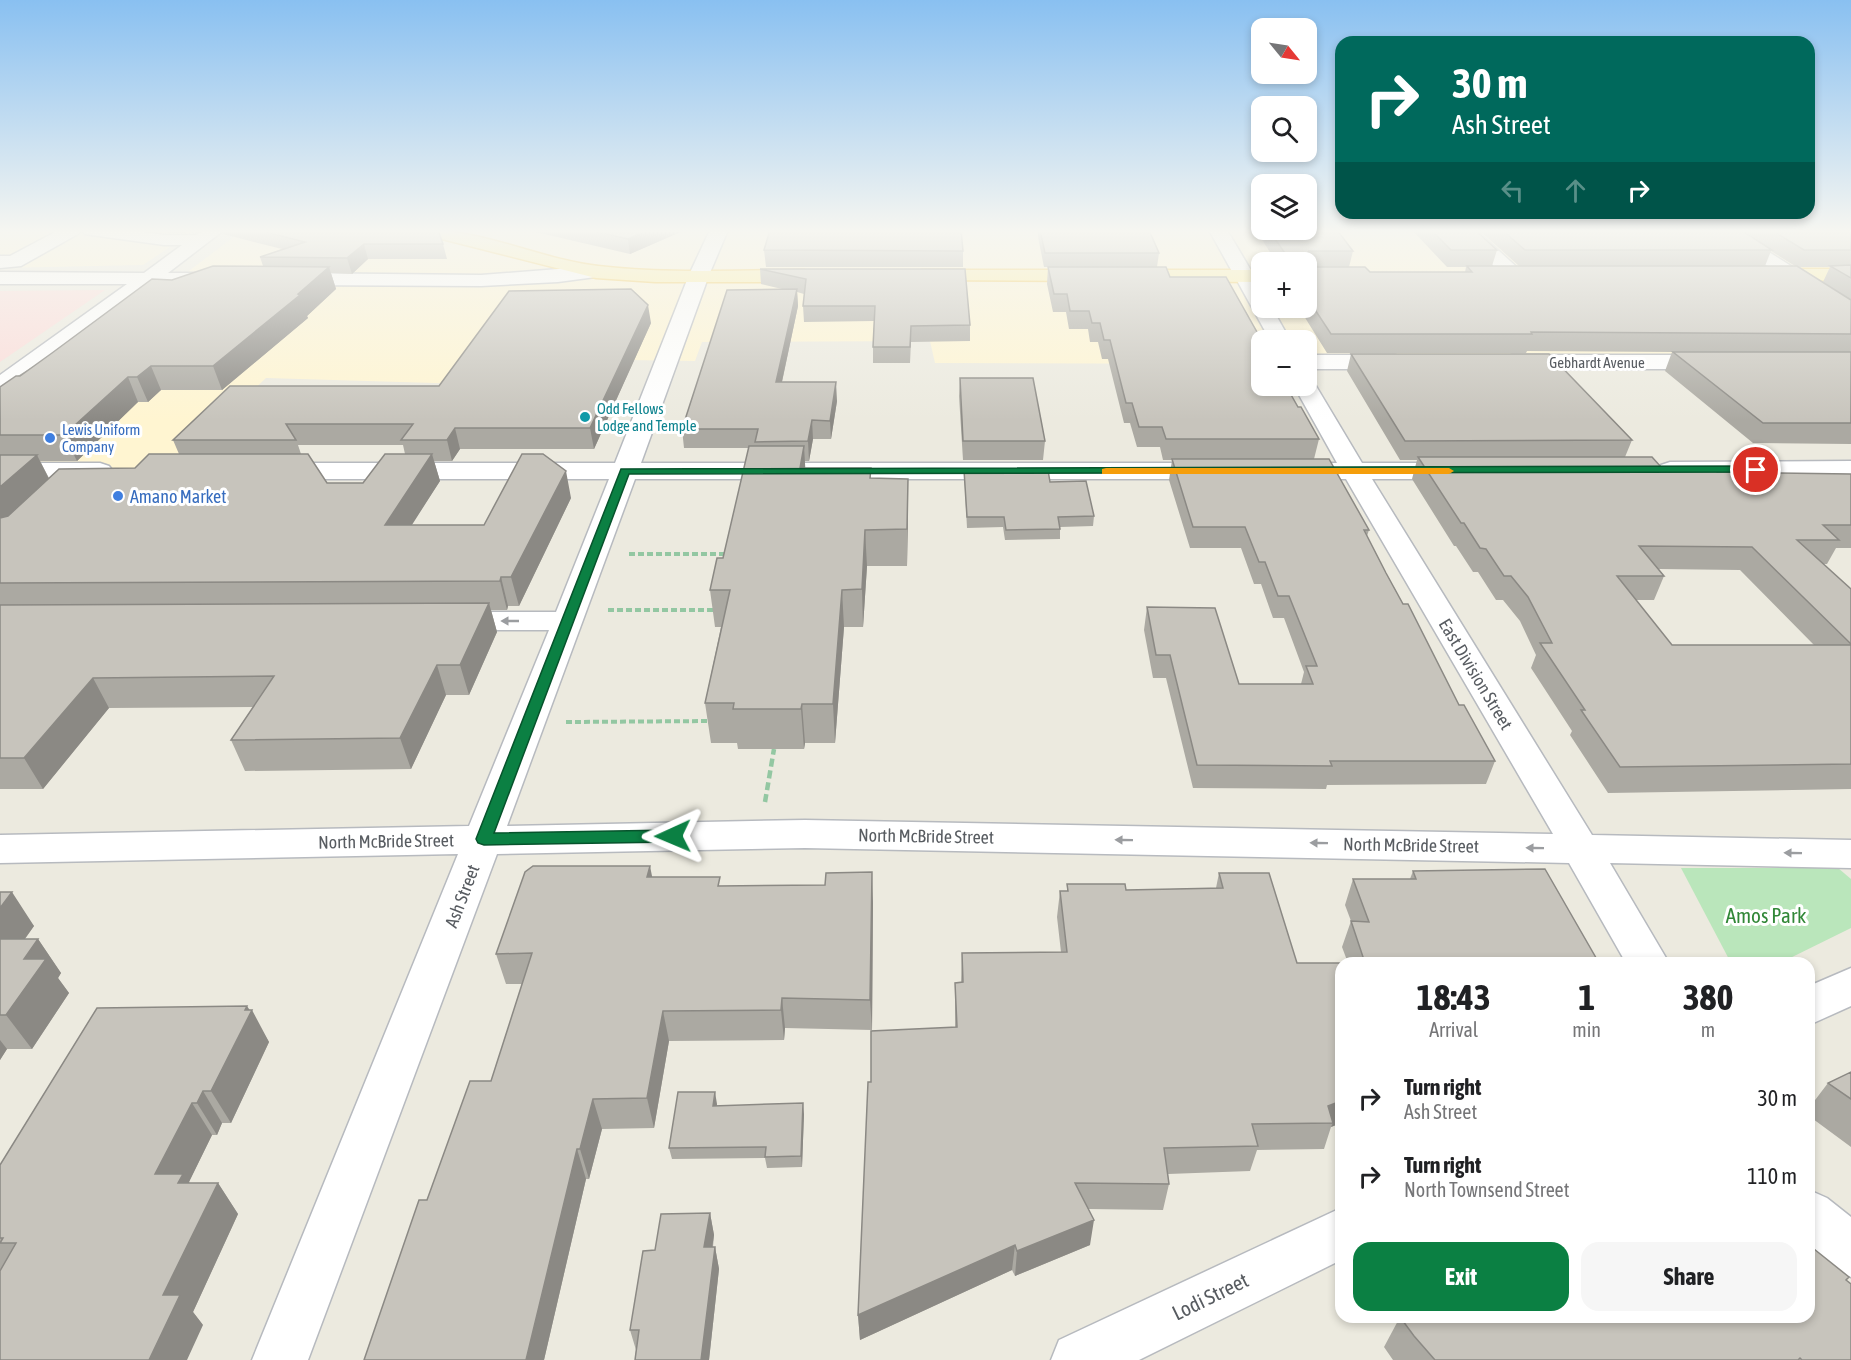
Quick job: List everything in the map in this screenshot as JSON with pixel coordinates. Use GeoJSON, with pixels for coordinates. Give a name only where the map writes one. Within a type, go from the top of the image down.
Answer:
{"type":"FeatureCollection","features":[{"type":"Feature","properties":{"kind":"street"},"geometry":{"type":"LineString","coordinates":[[0,386],[127,293]]}},
{"type":"Feature","properties":{"kind":"street","name":"Ash Street"},"geometry":{"type":"LineString","coordinates":[[280,1360],[571,615],[692,293]]}},
{"type":"Feature","properties":{"kind":"street"},"geometry":{"type":"LineString","coordinates":[[1821,293],[1851,313]]}},
{"type":"Feature","properties":{"kind":"street"},"geometry":{"type":"LineString","coordinates":[[1317,362],[1413,362]]}},
{"type":"Feature","properties":{"kind":"street","name":"Gebhardt Avenue"},"geometry":{"type":"LineString","coordinates":[[1495,362],[1731,362]]}},
{"type":"Feature","properties":{"kind":"street","name":"East Division Street"},"geometry":{"type":"LineString","coordinates":[[1311,396],[1644,957]]}},
{"type":"Feature","properties":{"kind":"street"},"geometry":{"type":"LineString","coordinates":[[1650,470],[1851,469]]}},
{"type":"Feature","properties":{"kind":"street"},"geometry":{"type":"LineString","coordinates":[[0,471],[127,471]]}},
{"type":"Feature","properties":{"kind":"street"},"geometry":{"type":"LineString","coordinates":[[54,495],[79,471]]}},
{"type":"Feature","properties":{"kind":"street"},"geometry":{"type":"LineString","coordinates":[[245,471],[1236,471]]}},
{"type":"Feature","properties":{"kind":"street"},"geometry":{"type":"LineString","coordinates":[[1272,471],[1484,471]]}},
{"type":"Feature","properties":{"kind":"street"},"geometry":{"type":"LineString","coordinates":[[426,621],[571,615]]}},
{"type":"Feature","properties":{"kind":"street","name":"North McBride Street"},"geometry":{"type":"LineString","coordinates":[[0,849],[760,835],[1851,854]]}},
{"type":"Feature","properties":{"kind":"street"},"geometry":{"type":"LineString","coordinates":[[1815,1004],[1851,986]]}},
{"type":"Feature","properties":{"kind":"street"},"geometry":{"type":"LineString","coordinates":[[1815,1220],[1851,1251]]}},
{"type":"Feature","properties":{"kind":"street","name":"Lodi Street"},"geometry":{"type":"LineString","coordinates":[[1079,1360],[1335,1236]]}},
{"type":"Feature","properties":{"kind":"path"},"geometry":{"type":"LineString","coordinates":[[594,554],[736,554]]}},
{"type":"Feature","properties":{"kind":"path"},"geometry":{"type":"LineString","coordinates":[[571,615],[719,610]]}},
{"type":"Feature","properties":{"kind":"path"},"geometry":{"type":"LineString","coordinates":[[529,722],[715,721]]}},
{"type":"Feature","properties":{"kind":"path"},"geometry":{"type":"LineString","coordinates":[[760,835],[774,749]]}},
{"type":"Feature","properties":{"kind":"shaded area"},"geometry":{"type":"Polygon","coordinates":[[[0,293],[100,293],[0,362],[0,293]]]}},
{"type":"Feature","properties":{"kind":"shaded area"},"geometry":{"type":"Polygon","coordinates":[[[159,293],[1251,293],[1251,318],[1317,318],[1317,293],[1851,293],[1851,366],[1317,366],[1317,330],[1251,330],[1251,364],[935,363],[930,341],[702,342],[695,361],[558,359],[535,386],[266,378],[18,612],[0,414],[159,293]]]}},
{"type":"Feature","properties":{"kind":"green space","name":"Amos Park"},"geometry":{"type":"Polygon","coordinates":[[[1681,868],[1838,868],[1851,879],[1851,928],[1792,957],[1728,957],[1681,868]]]}},
{"type":"Feature","properties":{"kind":"building"},"geometry":{"type":"Polygon","coordinates":[[[132,293],[300,295],[213,366],[151,366],[137,377],[128,377],[64,435],[0,435],[0,387],[16,376],[20,376],[132,293]]]}},
{"type":"Feature","properties":{"kind":"building"},"geometry":{"type":"Polygon","coordinates":[[[507,293],[636,293],[648,305],[590,428],[455,428],[447,440],[401,440],[413,424],[286,424],[296,440],[173,440],[230,386],[439,386],[507,293]]]}},
{"type":"Feature","properties":{"kind":"building"},"geometry":{"type":"Polygon","coordinates":[[[726,293],[796,293],[776,382],[836,382],[830,421],[812,420],[808,441],[755,442],[758,429],[682,429],[726,293]]]}},
{"type":"Feature","properties":{"kind":"building"},"geometry":{"type":"Polygon","coordinates":[[[804,293],[967,293],[970,325],[911,326],[910,347],[873,347],[875,306],[803,306],[804,293]]]}},
{"type":"Feature","properties":{"kind":"building"},"geometry":{"type":"Polygon","coordinates":[[[1054,293],[1235,293],[1256,330],[1251,330],[1251,396],[1292,396],[1298,407],[1301,407],[1319,439],[1166,439],[1162,427],[1139,427],[1132,403],[1126,403],[1110,340],[1104,340],[1100,323],[1092,323],[1089,311],[1070,311],[1067,294],[1054,293]]]}},
{"type":"Feature","properties":{"kind":"building"},"geometry":{"type":"Polygon","coordinates":[[[1317,293],[1841,293],[1851,300],[1851,334],[1531,332],[1532,334],[1331,334],[1317,313],[1317,293]]]}},
{"type":"Feature","properties":{"kind":"building"},"geometry":{"type":"Polygon","coordinates":[[[1673,352],[1851,352],[1851,423],[1763,423],[1673,352]]]}},
{"type":"Feature","properties":{"kind":"building"},"geometry":{"type":"Polygon","coordinates":[[[1351,354],[1549,354],[1632,440],[1405,441],[1351,354]]]}},
{"type":"Feature","properties":{"kind":"building"},"geometry":{"type":"Polygon","coordinates":[[[960,378],[1033,378],[1045,441],[963,441],[960,378]]]}},
{"type":"Feature","properties":{"kind":"building"},"geometry":{"type":"Polygon","coordinates":[[[749,446],[804,446],[800,468],[871,468],[870,478],[908,479],[907,529],[865,530],[862,589],[842,590],[833,704],[802,704],[801,709],[733,709],[734,703],[705,703],[730,590],[710,590],[717,558],[723,558],[749,446]]]}},
{"type":"Feature","properties":{"kind":"building"},"geometry":{"type":"Polygon","coordinates":[[[149,454],[308,454],[327,483],[363,483],[385,454],[432,454],[385,525],[484,525],[522,454],[543,454],[566,471],[511,577],[501,577],[500,581],[0,583],[0,518],[8,516],[59,469],[135,468],[149,454]]]}},
{"type":"Feature","properties":{"kind":"building"},"geometry":{"type":"Polygon","coordinates":[[[0,455],[37,455],[0,487],[0,455]]]}},
{"type":"Feature","properties":{"kind":"building"},"geometry":{"type":"Polygon","coordinates":[[[1418,457],[1652,457],[1661,467],[1711,467],[1717,472],[1851,474],[1851,525],[1823,525],[1839,540],[1797,540],[1851,589],[1851,644],[1752,547],[1639,546],[1664,576],[1617,576],[1672,645],[1851,645],[1851,764],[1620,767],[1581,710],[1585,710],[1540,643],[1552,643],[1528,597],[1511,576],[1504,576],[1486,549],[1480,548],[1418,457]]]}},
{"type":"Feature","properties":{"kind":"building"},"geometry":{"type":"Polygon","coordinates":[[[1172,459],[1329,459],[1369,530],[1364,530],[1403,604],[1408,604],[1459,705],[1464,705],[1495,761],[1330,761],[1332,766],[1197,765],[1170,655],[1156,655],[1147,607],[1215,608],[1239,684],[1313,684],[1306,666],[1317,666],[1289,596],[1278,596],[1265,562],[1259,562],[1245,527],[1193,527],[1172,459]]]}},
{"type":"Feature","properties":{"kind":"building"},"geometry":{"type":"Polygon","coordinates":[[[964,470],[1048,470],[1050,482],[1086,481],[1094,516],[1058,517],[1060,529],[1006,530],[1004,517],[967,517],[964,470]]]}},
{"type":"Feature","properties":{"kind":"building"},"geometry":{"type":"Polygon","coordinates":[[[489,603],[460,665],[437,665],[400,738],[231,740],[274,676],[93,678],[24,758],[0,758],[0,605],[489,603]]]}},
{"type":"Feature","properties":{"kind":"building"},"geometry":{"type":"Polygon","coordinates":[[[533,866],[650,866],[647,877],[720,877],[718,886],[825,885],[826,873],[872,872],[870,1000],[782,998],[781,1010],[663,1011],[647,1098],[593,1099],[580,1149],[577,1149],[526,1360],[364,1360],[419,1200],[427,1200],[470,1081],[491,1081],[532,953],[496,954],[525,872],[533,866]]]}},
{"type":"Feature","properties":{"kind":"building"},"geometry":{"type":"Polygon","coordinates":[[[1545,869],[1596,957],[1363,957],[1351,921],[1369,922],[1353,879],[1416,879],[1413,871],[1545,869]]]}},
{"type":"Feature","properties":{"kind":"building"},"geometry":{"type":"Polygon","coordinates":[[[1219,873],[1269,873],[1297,963],[1335,963],[1335,1103],[1328,1106],[1333,1123],[1252,1124],[1258,1146],[1164,1148],[1169,1184],[1075,1183],[1094,1220],[1017,1251],[1015,1245],[858,1315],[868,1082],[871,1082],[871,1031],[957,1027],[955,983],[963,982],[962,953],[1067,952],[1060,891],[1068,891],[1067,884],[1125,884],[1126,890],[1223,888],[1219,873]]]}},
{"type":"Feature","properties":{"kind":"building"},"geometry":{"type":"Polygon","coordinates":[[[0,892],[12,892],[0,908],[0,892]]]}},
{"type":"Feature","properties":{"kind":"building"},"geometry":{"type":"Polygon","coordinates":[[[0,939],[38,939],[24,959],[46,959],[6,1015],[0,1015],[0,939]]]}},
{"type":"Feature","properties":{"kind":"building"},"geometry":{"type":"Polygon","coordinates":[[[247,1006],[245,1010],[252,1010],[211,1091],[203,1091],[197,1103],[192,1103],[155,1174],[183,1174],[178,1183],[218,1183],[163,1295],[180,1295],[149,1360],[0,1360],[0,1271],[16,1243],[0,1243],[3,1238],[0,1238],[0,1165],[97,1008],[247,1006]]]}},
{"type":"Feature","properties":{"kind":"building"},"geometry":{"type":"Polygon","coordinates":[[[1851,1072],[1851,1099],[1828,1083],[1851,1072]]]}},
{"type":"Feature","properties":{"kind":"building"},"geometry":{"type":"Polygon","coordinates":[[[678,1092],[715,1092],[713,1106],[803,1103],[801,1156],[765,1157],[766,1147],[669,1148],[678,1092]]]}},
{"type":"Feature","properties":{"kind":"building"},"geometry":{"type":"Polygon","coordinates":[[[710,1213],[704,1247],[715,1247],[701,1360],[635,1360],[639,1330],[630,1330],[643,1251],[655,1250],[661,1214],[710,1213]]]}},
{"type":"Feature","properties":{"kind":"building"},"geometry":{"type":"Polygon","coordinates":[[[1815,1250],[1849,1277],[1846,1280],[1851,1284],[1851,1360],[1802,1360],[1800,1358],[1798,1360],[1435,1360],[1404,1323],[1815,1323],[1815,1250]]]}},
{"type":"Feature","properties":{"kind":"slow traffic"},"geometry":{"type":"LineString","coordinates":[[1106,471],[1449,471]]}},
{"type":"Feature","properties":{"kind":"place","name":"Odd Fellows Lodge and Temple"},"geometry":{"type":"Point","coordinates":[585,417]}},
{"type":"Feature","properties":{"kind":"place","name":"Lewis Uniform Company"},"geometry":{"type":"Point","coordinates":[50,438]}},
{"type":"Feature","properties":{"kind":"place","name":"Amano Market"},"geometry":{"type":"Point","coordinates":[118,496]}},
{"type":"Feature","properties":{"kind":"route"},"geometry":{"type":"LineString","coordinates":[[673,836],[484,839],[625,471],[1756,470]]}}]}
